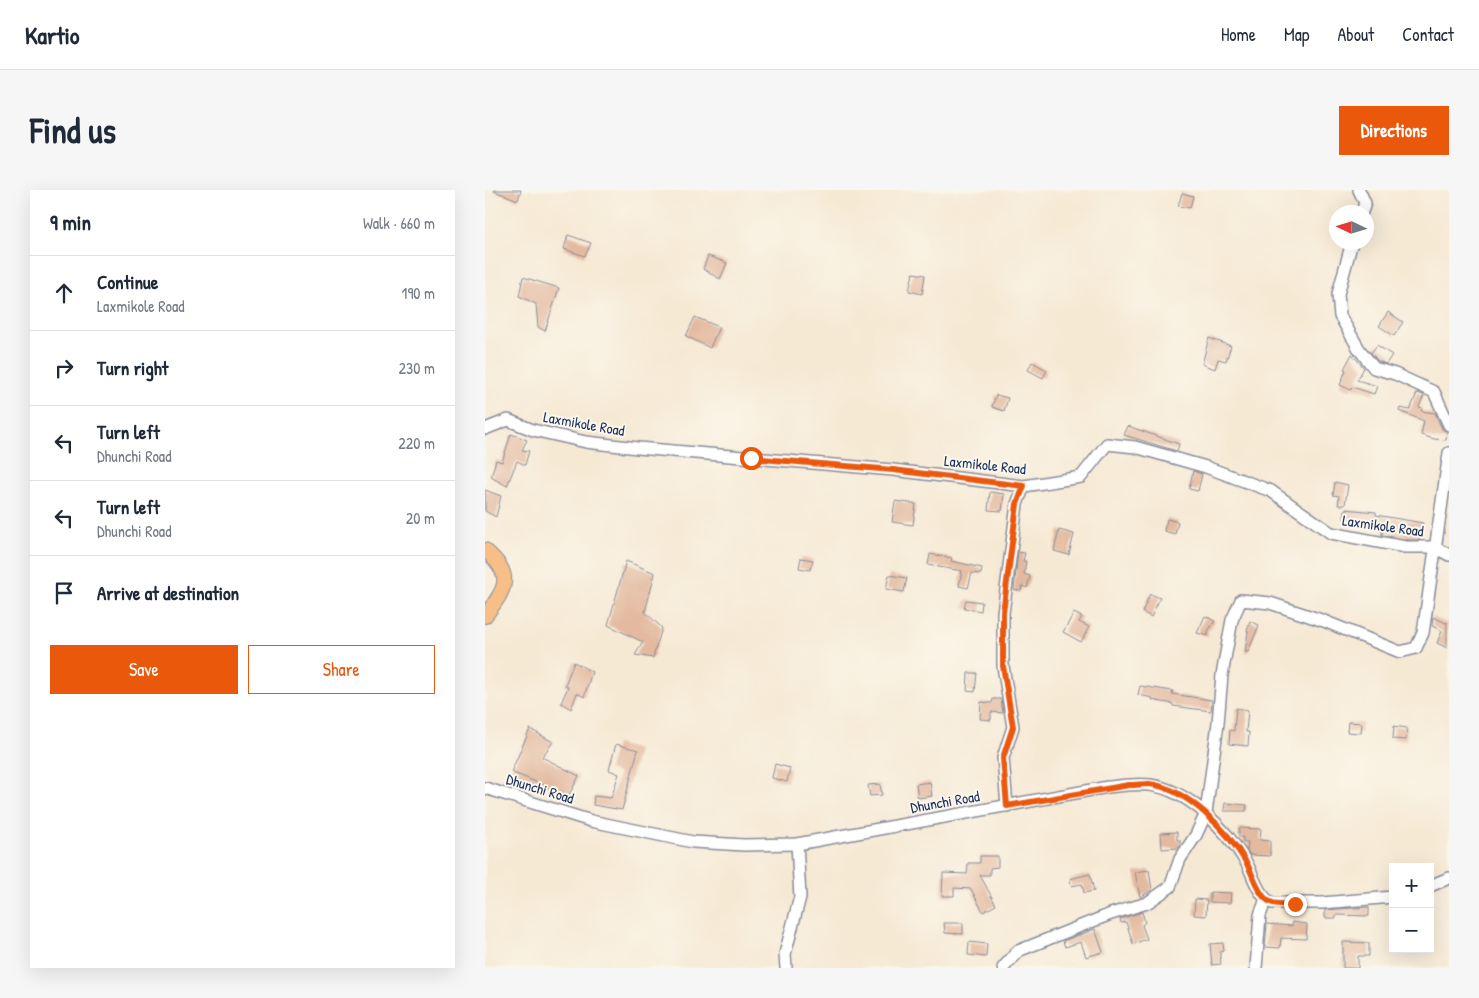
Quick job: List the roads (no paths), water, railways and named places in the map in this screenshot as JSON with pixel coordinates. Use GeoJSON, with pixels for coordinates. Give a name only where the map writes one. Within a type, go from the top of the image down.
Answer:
{"type":"FeatureCollection","features":[{"type":"Feature","properties":{"kind":"main road"},"geometry":{"type":"LineString","coordinates":[[485,550],[499,562],[504,573],[502,591],[485,616]]}},
{"type":"Feature","properties":{"kind":"street"},"geometry":{"type":"LineString","coordinates":[[1359,190],[1364,205]]}},
{"type":"Feature","properties":{"kind":"street"},"geometry":{"type":"LineString","coordinates":[[1350,250],[1338,294],[1340,316],[1359,349],[1374,368],[1395,374],[1434,392],[1449,425]]}},
{"type":"Feature","properties":{"kind":"street","name":"Laxmikole Road"},"geometry":{"type":"LineString","coordinates":[[485,430],[507,420],[533,430],[586,442],[893,470],[1024,486],[1081,477],[1107,444],[1135,447],[1206,467],[1271,491],[1331,534],[1405,547],[1434,547],[1449,555]]}},
{"type":"Feature","properties":{"kind":"street"},"geometry":{"type":"LineString","coordinates":[[1003,968],[1018,951],[1111,914],[1147,903],[1170,887],[1180,859],[1196,835],[1206,813],[1218,723],[1221,676],[1232,620],[1241,600],[1270,603],[1323,621],[1400,652],[1416,648],[1423,633],[1449,453]]}},
{"type":"Feature","properties":{"kind":"street"},"geometry":{"type":"LineString","coordinates":[[1007,806],[1003,758],[1013,727],[1003,666],[1003,613],[1017,504],[1024,486]]}},
{"type":"Feature","properties":{"kind":"street","name":"Dhunchi Road"},"geometry":{"type":"LineString","coordinates":[[485,788],[591,821],[693,842],[745,846],[797,844],[1108,787],[1149,784],[1165,788],[1206,813],[1235,846],[1266,900]]}},
{"type":"Feature","properties":{"kind":"street"},"geometry":{"type":"LineString","coordinates":[[785,968],[785,954],[799,897],[797,844]]}},
{"type":"Feature","properties":{"kind":"street"},"geometry":{"type":"LineString","coordinates":[[1434,884],[1449,878]]}},
{"type":"Feature","properties":{"kind":"street"},"geometry":{"type":"LineString","coordinates":[[1256,968],[1260,915],[1266,900],[1282,904],[1389,898]]}}]}
